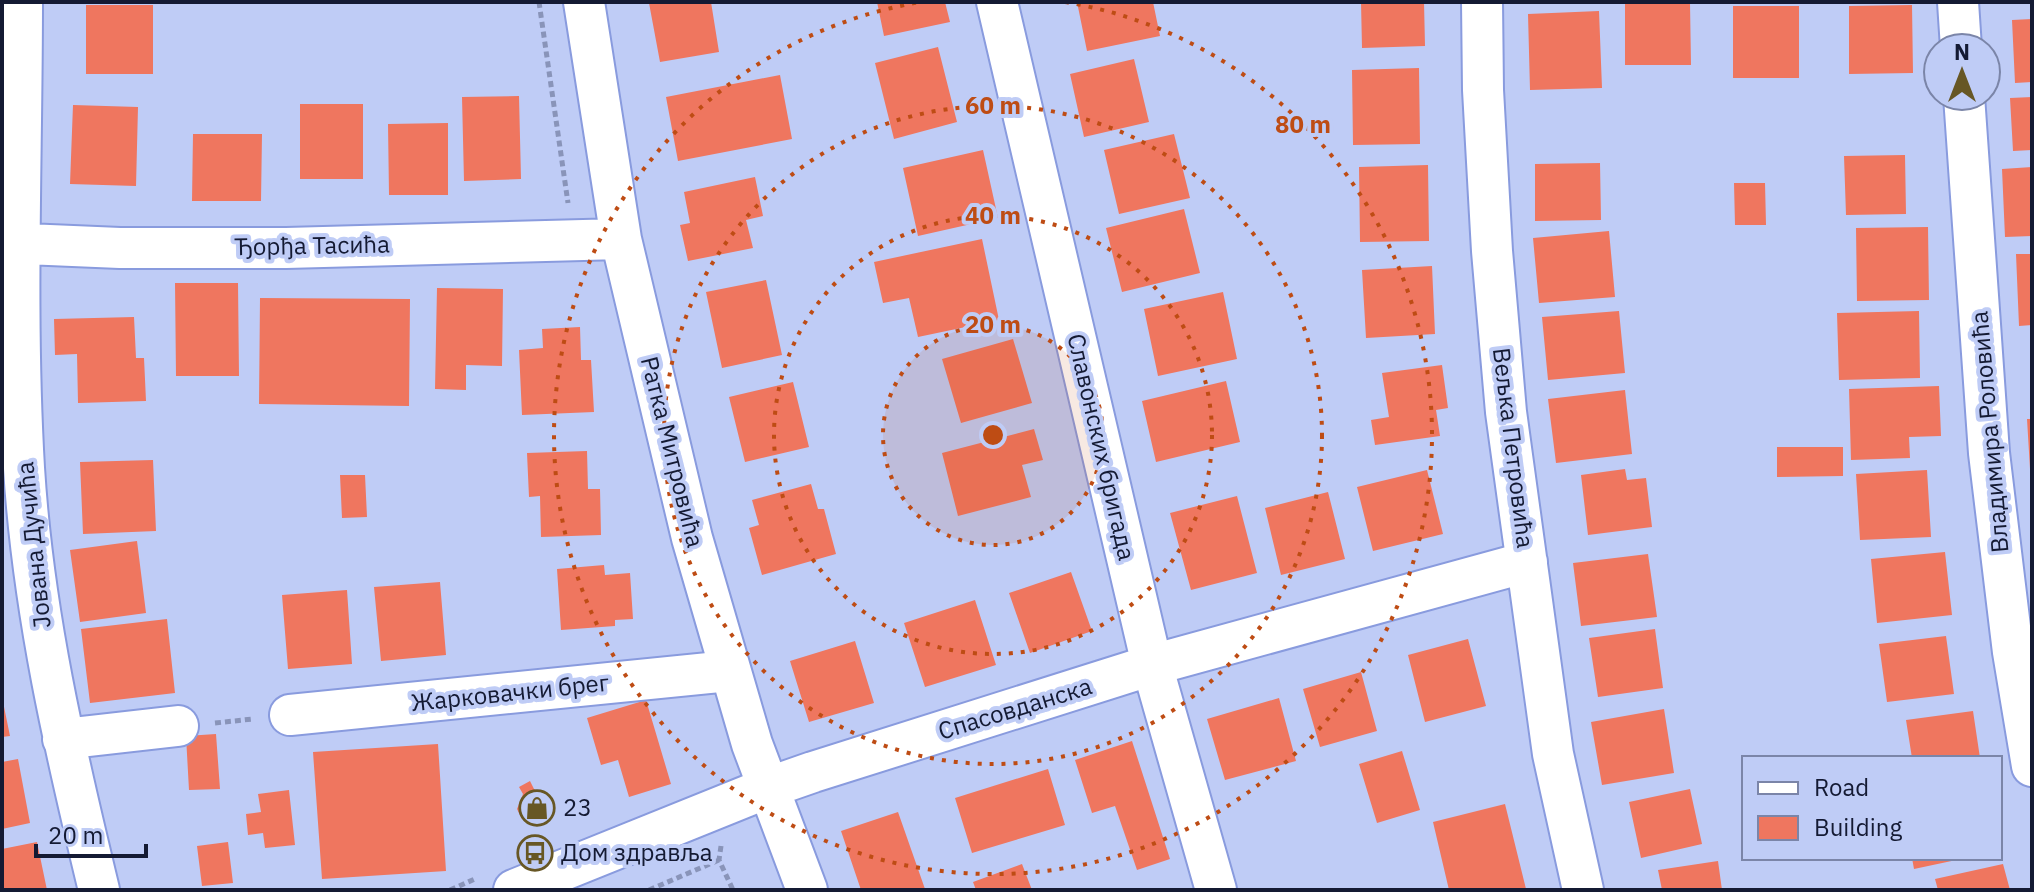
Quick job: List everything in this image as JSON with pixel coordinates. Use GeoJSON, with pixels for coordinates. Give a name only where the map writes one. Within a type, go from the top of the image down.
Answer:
{"type":"FeatureCollection","features":[{"type":"Feature","properties":{"kind":"street","name":"Јована Дучића"},"geometry":{"type":"LineString","coordinates":[[22,2],[10,244],[24,470],[40,616],[63,739],[99,890]]}},
{"type":"Feature","properties":{"kind":"street","name":"Ратка Митровића"},"geometry":{"type":"LineString","coordinates":[[584,2],[621,239],[692,538],[729,671],[767,788],[807,890]]}},
{"type":"Feature","properties":{"kind":"street","name":"Славонских бригада"},"geometry":{"type":"LineString","coordinates":[[997,2],[1152,665],[1216,890]]}},
{"type":"Feature","properties":{"kind":"street","name":"Вељка Петровића"},"geometry":{"type":"LineString","coordinates":[[1482,2],[1483,90],[1492,251],[1506,412],[1553,754],[1583,890]]}},
{"type":"Feature","properties":{"kind":"street"},"geometry":{"type":"LineString","coordinates":[[1958,2],[1960,32]]}},
{"type":"Feature","properties":{"kind":"street","name":"Владимира Роловића"},"geometry":{"type":"LineString","coordinates":[[1965,112],[1989,453],[2013,652],[2032,766]]}},
{"type":"Feature","properties":{"kind":"street","name":"Ђорђа Тасића"},"geometry":{"type":"LineString","coordinates":[[10,244],[120,248],[286,248],[621,239]]}},
{"type":"Feature","properties":{"kind":"street","name":"Спасовданска"},"geometry":{"type":"LineString","coordinates":[[496,884],[767,788],[1152,665],[1527,562]]}},
{"type":"Feature","properties":{"kind":"street","name":"Жарковачки брег"},"geometry":{"type":"LineString","coordinates":[[290,715],[729,671]]}},
{"type":"Feature","properties":{"kind":"street"},"geometry":{"type":"LineString","coordinates":[[63,739],[178,726]]}},
{"type":"Feature","properties":{"kind":"path"},"geometry":{"type":"LineString","coordinates":[[539,2],[568,208],[579,242]]}},
{"type":"Feature","properties":{"kind":"path"},"geometry":{"type":"LineString","coordinates":[[178,726],[290,715]]}},
{"type":"Feature","properties":{"kind":"path"},"geometry":{"type":"LineString","coordinates":[[649,890],[719,860],[733,890]]}},
{"type":"Feature","properties":{"kind":"path"},"geometry":{"type":"LineString","coordinates":[[450,890],[496,884]]}},
{"type":"Feature","properties":{"kind":"building"},"geometry":{"type":"Polygon","coordinates":[[[711,2],[719,52],[660,62],[649,3],[711,2]]]}},
{"type":"Feature","properties":{"kind":"building"},"geometry":{"type":"Polygon","coordinates":[[[877,2],[945,2],[950,22],[884,36],[877,2]]]}},
{"type":"Feature","properties":{"kind":"building"},"geometry":{"type":"Polygon","coordinates":[[[1077,2],[1153,2],[1160,36],[1087,51],[1077,2]]]}},
{"type":"Feature","properties":{"kind":"building"},"geometry":{"type":"Polygon","coordinates":[[[1361,2],[1424,2],[1425,46],[1362,48],[1361,2]]]}},
{"type":"Feature","properties":{"kind":"building"},"geometry":{"type":"Polygon","coordinates":[[[1625,3],[1690,3],[1691,65],[1625,65],[1625,3]]]}},
{"type":"Feature","properties":{"kind":"building"},"geometry":{"type":"Polygon","coordinates":[[[86,5],[153,5],[153,74],[86,74],[86,5]]]}},
{"type":"Feature","properties":{"kind":"building"},"geometry":{"type":"Polygon","coordinates":[[[1912,5],[1913,73],[1849,74],[1849,6],[1912,5]]]}},
{"type":"Feature","properties":{"kind":"building"},"geometry":{"type":"Polygon","coordinates":[[[1733,6],[1799,6],[1799,78],[1733,78],[1733,6]]]}},
{"type":"Feature","properties":{"kind":"building"},"geometry":{"type":"Polygon","coordinates":[[[1599,11],[1602,88],[1530,90],[1528,14],[1599,11]]]}},
{"type":"Feature","properties":{"kind":"building"},"geometry":{"type":"Polygon","coordinates":[[[2032,19],[2032,82],[2015,83],[2012,20],[2032,19]]]}},
{"type":"Feature","properties":{"kind":"building"},"geometry":{"type":"Polygon","coordinates":[[[938,47],[957,122],[894,139],[875,63],[938,47]]]}},
{"type":"Feature","properties":{"kind":"building"},"geometry":{"type":"Polygon","coordinates":[[[1134,59],[1149,122],[1084,137],[1070,74],[1134,59]]]}},
{"type":"Feature","properties":{"kind":"building"},"geometry":{"type":"Polygon","coordinates":[[[1419,68],[1420,144],[1353,145],[1352,70],[1419,68]]]}},
{"type":"Feature","properties":{"kind":"building"},"geometry":{"type":"Polygon","coordinates":[[[780,75],[792,139],[678,161],[666,97],[780,75]]]}},
{"type":"Feature","properties":{"kind":"building"},"geometry":{"type":"Polygon","coordinates":[[[519,96],[521,179],[464,181],[462,97],[519,96]]]}},
{"type":"Feature","properties":{"kind":"building"},"geometry":{"type":"Polygon","coordinates":[[[2032,97],[2032,150],[2013,151],[2010,98],[2032,97]]]}},
{"type":"Feature","properties":{"kind":"building"},"geometry":{"type":"Polygon","coordinates":[[[300,104],[363,104],[363,179],[300,179],[300,104]]]}},
{"type":"Feature","properties":{"kind":"building"},"geometry":{"type":"Polygon","coordinates":[[[73,105],[138,107],[136,186],[70,184],[73,105]]]}},
{"type":"Feature","properties":{"kind":"building"},"geometry":{"type":"Polygon","coordinates":[[[448,123],[448,195],[389,195],[388,124],[448,123]]]}},
{"type":"Feature","properties":{"kind":"building"},"geometry":{"type":"Polygon","coordinates":[[[193,134],[262,134],[261,201],[192,201],[193,134]]]}},
{"type":"Feature","properties":{"kind":"building"},"geometry":{"type":"Polygon","coordinates":[[[1174,134],[1190,198],[1119,214],[1104,150],[1174,134]]]}},
{"type":"Feature","properties":{"kind":"building"},"geometry":{"type":"Polygon","coordinates":[[[983,150],[998,218],[918,236],[903,168],[983,150]]]}},
{"type":"Feature","properties":{"kind":"building"},"geometry":{"type":"Polygon","coordinates":[[[1905,155],[1906,214],[1846,215],[1844,156],[1905,155]]]}},
{"type":"Feature","properties":{"kind":"building"},"geometry":{"type":"Polygon","coordinates":[[[1600,163],[1601,220],[1535,221],[1535,164],[1600,163]]]}},
{"type":"Feature","properties":{"kind":"building"},"geometry":{"type":"Polygon","coordinates":[[[1428,165],[1429,241],[1360,242],[1359,167],[1428,165]]]}},
{"type":"Feature","properties":{"kind":"building"},"geometry":{"type":"Polygon","coordinates":[[[2032,167],[2032,236],[2005,237],[2002,169],[2032,167]]]}},
{"type":"Feature","properties":{"kind":"building"},"geometry":{"type":"Polygon","coordinates":[[[755,177],[763,216],[746,220],[753,248],[688,261],[680,225],[690,223],[684,192],[755,177]]]}},
{"type":"Feature","properties":{"kind":"building"},"geometry":{"type":"Polygon","coordinates":[[[1734,183],[1765,183],[1766,225],[1735,225],[1734,183]]]}},
{"type":"Feature","properties":{"kind":"building"},"geometry":{"type":"Polygon","coordinates":[[[1184,209],[1200,273],[1122,292],[1106,228],[1184,209]]]}},
{"type":"Feature","properties":{"kind":"building"},"geometry":{"type":"Polygon","coordinates":[[[1928,227],[1929,300],[1857,301],[1856,228],[1928,227]]]}},
{"type":"Feature","properties":{"kind":"building"},"geometry":{"type":"Polygon","coordinates":[[[1609,231],[1615,297],[1539,303],[1533,238],[1609,231]]]}},
{"type":"Feature","properties":{"kind":"building"},"geometry":{"type":"Polygon","coordinates":[[[982,239],[999,320],[918,337],[909,298],[883,303],[874,262],[982,239]]]}},
{"type":"Feature","properties":{"kind":"building"},"geometry":{"type":"Polygon","coordinates":[[[2016,254],[2032,254],[2032,325],[2019,326],[2016,254]]]}},
{"type":"Feature","properties":{"kind":"building"},"geometry":{"type":"Polygon","coordinates":[[[1432,266],[1435,334],[1366,338],[1362,270],[1432,266]]]}},
{"type":"Feature","properties":{"kind":"building"},"geometry":{"type":"Polygon","coordinates":[[[766,280],[782,355],[722,368],[706,292],[766,280]]]}},
{"type":"Feature","properties":{"kind":"building"},"geometry":{"type":"Polygon","coordinates":[[[175,283],[238,283],[239,376],[176,376],[175,283]]]}},
{"type":"Feature","properties":{"kind":"building"},"geometry":{"type":"Polygon","coordinates":[[[437,288],[503,289],[502,366],[466,365],[466,390],[435,389],[437,288]]]}},
{"type":"Feature","properties":{"kind":"building"},"geometry":{"type":"Polygon","coordinates":[[[1223,292],[1237,359],[1158,376],[1144,309],[1223,292]]]}},
{"type":"Feature","properties":{"kind":"building"},"geometry":{"type":"Polygon","coordinates":[[[260,298],[410,299],[409,406],[259,404],[260,298]]]}},
{"type":"Feature","properties":{"kind":"building"},"geometry":{"type":"Polygon","coordinates":[[[1619,311],[1625,373],[1548,380],[1542,317],[1619,311]]]}},
{"type":"Feature","properties":{"kind":"building"},"geometry":{"type":"Polygon","coordinates":[[[1919,311],[1920,378],[1839,380],[1837,313],[1919,311]]]}},
{"type":"Feature","properties":{"kind":"building"},"geometry":{"type":"Polygon","coordinates":[[[134,317],[136,358],[144,358],[146,401],[78,403],[77,354],[55,355],[54,319],[134,317]]]}},
{"type":"Feature","properties":{"kind":"building"},"geometry":{"type":"Polygon","coordinates":[[[580,327],[581,360],[591,360],[594,412],[522,415],[519,350],[543,348],[542,329],[580,327]]]}},
{"type":"Feature","properties":{"kind":"building"},"geometry":{"type":"Polygon","coordinates":[[[1013,339],[1032,403],[961,423],[942,359],[1013,339]]]}},
{"type":"Feature","properties":{"kind":"building"},"geometry":{"type":"Polygon","coordinates":[[[1442,365],[1448,408],[1436,410],[1440,436],[1375,445],[1371,420],[1389,417],[1382,373],[1442,365]]]}},
{"type":"Feature","properties":{"kind":"building"},"geometry":{"type":"Polygon","coordinates":[[[1226,381],[1240,442],[1156,462],[1142,401],[1226,381]]]}},
{"type":"Feature","properties":{"kind":"building"},"geometry":{"type":"Polygon","coordinates":[[[793,382],[809,447],[745,462],[729,397],[793,382]]]}},
{"type":"Feature","properties":{"kind":"building"},"geometry":{"type":"Polygon","coordinates":[[[1939,386],[1941,436],[1909,437],[1910,458],[1851,460],[1849,389],[1939,386]]]}},
{"type":"Feature","properties":{"kind":"building"},"geometry":{"type":"Polygon","coordinates":[[[1625,390],[1632,454],[1556,463],[1548,399],[1625,390]]]}},
{"type":"Feature","properties":{"kind":"building"},"geometry":{"type":"Polygon","coordinates":[[[2027,419],[2032,419],[2032,469],[2030,469],[2027,419]]]}},
{"type":"Feature","properties":{"kind":"building"},"geometry":{"type":"Polygon","coordinates":[[[1034,429],[1043,460],[1022,465],[1031,497],[958,516],[942,453],[1034,429]]]}},
{"type":"Feature","properties":{"kind":"building"},"geometry":{"type":"Polygon","coordinates":[[[1777,447],[1843,447],[1843,476],[1777,477],[1777,447]]]}},
{"type":"Feature","properties":{"kind":"building"},"geometry":{"type":"Polygon","coordinates":[[[587,451],[588,489],[600,489],[601,535],[541,537],[540,496],[529,497],[527,453],[587,451]]]}},
{"type":"Feature","properties":{"kind":"building"},"geometry":{"type":"Polygon","coordinates":[[[153,460],[156,531],[83,534],[80,462],[153,460]]]}},
{"type":"Feature","properties":{"kind":"building"},"geometry":{"type":"Polygon","coordinates":[[[1625,469],[1627,480],[1646,478],[1652,527],[1588,535],[1581,475],[1625,469]]]}},
{"type":"Feature","properties":{"kind":"building"},"geometry":{"type":"Polygon","coordinates":[[[1427,470],[1443,534],[1373,551],[1357,487],[1427,470]]]}},
{"type":"Feature","properties":{"kind":"building"},"geometry":{"type":"Polygon","coordinates":[[[1927,470],[1931,537],[1860,540],[1856,474],[1927,470]]]}},
{"type":"Feature","properties":{"kind":"building"},"geometry":{"type":"Polygon","coordinates":[[[340,475],[365,475],[367,517],[342,518],[340,475]]]}},
{"type":"Feature","properties":{"kind":"building"},"geometry":{"type":"Polygon","coordinates":[[[811,484],[818,509],[824,509],[836,554],[762,575],[749,528],[759,525],[752,500],[811,484]]]}},
{"type":"Feature","properties":{"kind":"building"},"geometry":{"type":"Polygon","coordinates":[[[1328,492],[1345,559],[1281,575],[1265,508],[1328,492]]]}},
{"type":"Feature","properties":{"kind":"building"},"geometry":{"type":"Polygon","coordinates":[[[1237,496],[1257,573],[1191,590],[1170,513],[1237,496]]]}},
{"type":"Feature","properties":{"kind":"building"},"geometry":{"type":"Polygon","coordinates":[[[137,541],[146,613],[80,622],[70,550],[137,541]]]}},
{"type":"Feature","properties":{"kind":"building"},"geometry":{"type":"Polygon","coordinates":[[[1945,552],[1952,615],[1877,623],[1871,559],[1945,552]]]}},
{"type":"Feature","properties":{"kind":"building"},"geometry":{"type":"Polygon","coordinates":[[[1648,554],[1657,617],[1581,626],[1573,563],[1648,554]]]}},
{"type":"Feature","properties":{"kind":"building"},"geometry":{"type":"Polygon","coordinates":[[[604,565],[605,575],[630,573],[633,619],[615,620],[615,626],[561,630],[557,569],[604,565]]]}},
{"type":"Feature","properties":{"kind":"building"},"geometry":{"type":"Polygon","coordinates":[[[1071,572],[1092,631],[1030,653],[1009,593],[1071,572]]]}},
{"type":"Feature","properties":{"kind":"building"},"geometry":{"type":"Polygon","coordinates":[[[440,582],[446,655],[381,661],[374,587],[440,582]]]}},
{"type":"Feature","properties":{"kind":"building"},"geometry":{"type":"Polygon","coordinates":[[[347,590],[352,664],[288,669],[282,595],[347,590]]]}},
{"type":"Feature","properties":{"kind":"building"},"geometry":{"type":"Polygon","coordinates":[[[975,600],[996,665],[925,687],[904,623],[975,600]]]}},
{"type":"Feature","properties":{"kind":"building"},"geometry":{"type":"Polygon","coordinates":[[[167,619],[175,693],[90,703],[81,629],[167,619]]]}},
{"type":"Feature","properties":{"kind":"building"},"geometry":{"type":"Polygon","coordinates":[[[1655,629],[1663,688],[1598,697],[1589,638],[1655,629]]]}},
{"type":"Feature","properties":{"kind":"building"},"geometry":{"type":"Polygon","coordinates":[[[1946,636],[1954,694],[1887,702],[1879,644],[1946,636]]]}},
{"type":"Feature","properties":{"kind":"building"},"geometry":{"type":"Polygon","coordinates":[[[1468,639],[1486,706],[1425,722],[1408,655],[1468,639]]]}},
{"type":"Feature","properties":{"kind":"building"},"geometry":{"type":"Polygon","coordinates":[[[855,641],[874,703],[809,722],[790,661],[855,641]]]}},
{"type":"Feature","properties":{"kind":"building"},"geometry":{"type":"Polygon","coordinates":[[[1361,672],[1377,731],[1320,747],[1303,689],[1361,672]]]}},
{"type":"Feature","properties":{"kind":"building"},"geometry":{"type":"Polygon","coordinates":[[[2,697],[10,736],[2,737],[2,697]]]}},
{"type":"Feature","properties":{"kind":"building"},"geometry":{"type":"Polygon","coordinates":[[[1279,698],[1296,761],[1225,780],[1207,719],[1279,698]]]}},
{"type":"Feature","properties":{"kind":"building"},"geometry":{"type":"Polygon","coordinates":[[[646,700],[671,784],[629,797],[618,760],[601,765],[587,718],[646,700]]]}},
{"type":"Feature","properties":{"kind":"building"},"geometry":{"type":"Polygon","coordinates":[[[1664,709],[1674,773],[1602,785],[1591,722],[1664,709]]]}},
{"type":"Feature","properties":{"kind":"building"},"geometry":{"type":"Polygon","coordinates":[[[1973,711],[1980,756],[1912,756],[1906,720],[1973,711]]]}},
{"type":"Feature","properties":{"kind":"building"},"geometry":{"type":"Polygon","coordinates":[[[216,734],[220,789],[189,790],[186,736],[216,734]]]}},
{"type":"Feature","properties":{"kind":"building"},"geometry":{"type":"Polygon","coordinates":[[[1132,741],[1170,859],[1137,870],[1115,806],[1092,813],[1075,760],[1132,741]]]}},
{"type":"Feature","properties":{"kind":"building"},"geometry":{"type":"Polygon","coordinates":[[[438,744],[446,871],[322,879],[313,752],[438,744]]]}},
{"type":"Feature","properties":{"kind":"building"},"geometry":{"type":"Polygon","coordinates":[[[1402,751],[1420,810],[1377,823],[1359,764],[1402,751]]]}},
{"type":"Feature","properties":{"kind":"building"},"geometry":{"type":"Polygon","coordinates":[[[18,759],[30,823],[2,829],[2,762],[18,759]]]}},
{"type":"Feature","properties":{"kind":"building"},"geometry":{"type":"Polygon","coordinates":[[[1048,769],[1065,825],[972,853],[955,798],[1048,769]]]}},
{"type":"Feature","properties":{"kind":"building"},"geometry":{"type":"Polygon","coordinates":[[[530,781],[534,789],[546,795],[552,805],[545,817],[535,822],[522,819],[517,809],[523,794],[519,787],[530,781]]]}},
{"type":"Feature","properties":{"kind":"building"},"geometry":{"type":"Polygon","coordinates":[[[1690,789],[1702,844],[1641,858],[1629,802],[1690,789]]]}},
{"type":"Feature","properties":{"kind":"building"},"geometry":{"type":"Polygon","coordinates":[[[289,790],[295,845],[265,848],[263,833],[248,835],[246,814],[261,812],[258,794],[289,790]]]}},
{"type":"Feature","properties":{"kind":"building"},"geometry":{"type":"Polygon","coordinates":[[[1505,804],[1526,889],[1449,890],[1433,822],[1505,804]]]}},
{"type":"Feature","properties":{"kind":"building"},"geometry":{"type":"Polygon","coordinates":[[[898,812],[925,889],[861,890],[841,831],[898,812]]]}},
{"type":"Feature","properties":{"kind":"building"},"geometry":{"type":"Polygon","coordinates":[[[37,842],[47,890],[2,890],[2,849],[37,842]]]}},
{"type":"Feature","properties":{"kind":"building"},"geometry":{"type":"Polygon","coordinates":[[[228,842],[233,883],[202,886],[197,846],[228,842]]]}},
{"type":"Feature","properties":{"kind":"building"},"geometry":{"type":"Polygon","coordinates":[[[1912,860],[1956,860],[1914,869],[1912,860]]]}},
{"type":"Feature","properties":{"kind":"building"},"geometry":{"type":"Polygon","coordinates":[[[1718,861],[1722,890],[1662,890],[1658,870],[1718,861]]]}},
{"type":"Feature","properties":{"kind":"building"},"geometry":{"type":"Polygon","coordinates":[[[1022,864],[1032,890],[976,890],[973,882],[1022,864]]]}},
{"type":"Feature","properties":{"kind":"building"},"geometry":{"type":"Polygon","coordinates":[[[2003,864],[2010,890],[1938,890],[1935,879],[2003,864]]]}},
{"type":"Feature","properties":{"kind":"place","name":"23"},"geometry":{"type":"Point","coordinates":[537,808]}},
{"type":"Feature","properties":{"kind":"place","name":"Дом здравља"},"geometry":{"type":"Point","coordinates":[535,853]}}]}
